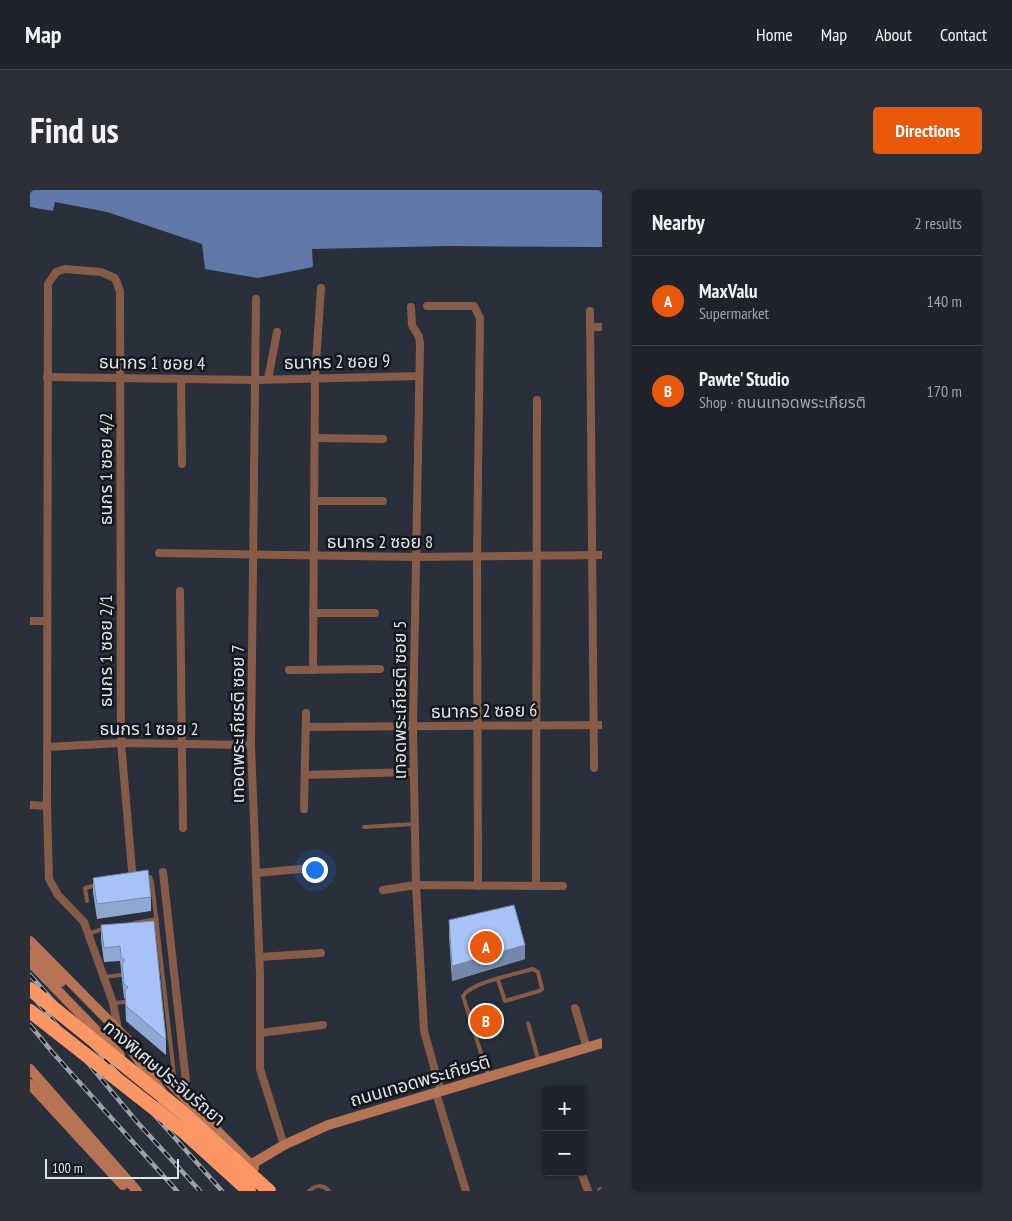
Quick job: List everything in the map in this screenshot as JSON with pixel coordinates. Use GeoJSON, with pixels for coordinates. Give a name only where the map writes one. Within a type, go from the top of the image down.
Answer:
{"type":"FeatureCollection","features":[{"type":"Feature","properties":{"kind":"highway","name":"ทางพิเศษประจิมรัถยา"},"geometry":{"type":"LineString","coordinates":[[30,989],[181,1111],[268,1191]]}},
{"type":"Feature","properties":{"kind":"highway","name":"ทางพิเศษประจิมรัถยา"},"geometry":{"type":"LineString","coordinates":[[30,1011],[183,1131],[249,1191]]}},
{"type":"Feature","properties":{"kind":"main road"},"geometry":{"type":"LineString","coordinates":[[30,941],[252,1164],[268,1191]]}},
{"type":"Feature","properties":{"kind":"main road"},"geometry":{"type":"LineString","coordinates":[[30,954],[102,1020],[155,1065]]}},
{"type":"Feature","properties":{"kind":"main road"},"geometry":{"type":"LineString","coordinates":[[30,962],[176,1117],[253,1191]]}},
{"type":"Feature","properties":{"kind":"main road"},"geometry":{"type":"LineString","coordinates":[[102,1020],[142,1063],[176,1117]]}},
{"type":"Feature","properties":{"kind":"main road","name":"ถนนเทอดพระเกียรติ"},"geometry":{"type":"LineString","coordinates":[[252,1164],[284,1145],[328,1124],[489,1078],[602,1043]]}},
{"type":"Feature","properties":{"kind":"main road"},"geometry":{"type":"LineString","coordinates":[[30,1069],[137,1191]]}},
{"type":"Feature","properties":{"kind":"main road"},"geometry":{"type":"LineString","coordinates":[[30,1084],[128,1191]]}},
{"type":"Feature","properties":{"kind":"street","name":"ธนกร 1 ซอย 4/2"},"geometry":{"type":"LineString","coordinates":[[47,377],[48,284],[50,278],[56,272],[65,269],[101,272],[115,278],[120,291],[120,559]]}},
{"type":"Feature","properties":{"kind":"street"},"geometry":{"type":"LineString","coordinates":[[313,670],[315,377],[321,288]]}},
{"type":"Feature","properties":{"kind":"street","name":"เทอดพระเกียรติ ซอย 7"},"geometry":{"type":"LineString","coordinates":[[256,299],[251,746],[260,957],[261,1076],[284,1145]]}},
{"type":"Feature","properties":{"kind":"street"},"geometry":{"type":"LineString","coordinates":[[427,306],[474,306],[480,318],[477,557],[478,886]]}},
{"type":"Feature","properties":{"kind":"street","name":"เทอดพระเกียรติ ซอย 5"},"geometry":{"type":"LineString","coordinates":[[411,307],[412,324],[419,336],[420,344],[413,727],[416,885],[424,1031],[466,1191]]}},
{"type":"Feature","properties":{"kind":"street"},"geometry":{"type":"LineString","coordinates":[[590,312],[594,768]]}},
{"type":"Feature","properties":{"kind":"street"},"geometry":{"type":"LineString","coordinates":[[590,327],[602,327]]}},
{"type":"Feature","properties":{"kind":"street"},"geometry":{"type":"LineString","coordinates":[[268,379],[277,332]]}},
{"type":"Feature","properties":{"kind":"street","name":"ธนากร 2 ซอย 9"},"geometry":{"type":"LineString","coordinates":[[256,380],[315,377],[419,376]]}},
{"type":"Feature","properties":{"kind":"street"},"geometry":{"type":"LineString","coordinates":[[47,377],[47,806],[49,879],[58,896],[84,922],[113,1003],[118,1029]]}},
{"type":"Feature","properties":{"kind":"street","name":"ธนากร 1 ซอย 4"},"geometry":{"type":"LineString","coordinates":[[47,377],[256,380]]}},
{"type":"Feature","properties":{"kind":"street"},"geometry":{"type":"LineString","coordinates":[[181,379],[182,464]]}},
{"type":"Feature","properties":{"kind":"street"},"geometry":{"type":"LineString","coordinates":[[536,886],[537,400]]}},
{"type":"Feature","properties":{"kind":"street"},"geometry":{"type":"LineString","coordinates":[[315,438],[383,439]]}},
{"type":"Feature","properties":{"kind":"street"},"geometry":{"type":"LineString","coordinates":[[315,501],[383,501]]}},
{"type":"Feature","properties":{"kind":"street","name":"ธนากร 2 ซอย 8"},"geometry":{"type":"LineString","coordinates":[[159,553],[315,557],[602,556]]}},
{"type":"Feature","properties":{"kind":"street","name":"ธนกร 1 ซอย 2/1"},"geometry":{"type":"LineString","coordinates":[[120,559],[122,743],[132,870]]}},
{"type":"Feature","properties":{"kind":"street"},"geometry":{"type":"LineString","coordinates":[[180,591],[183,828]]}},
{"type":"Feature","properties":{"kind":"street"},"geometry":{"type":"LineString","coordinates":[[313,613],[376,613]]}},
{"type":"Feature","properties":{"kind":"street"},"geometry":{"type":"LineString","coordinates":[[30,620],[47,621]]}},
{"type":"Feature","properties":{"kind":"street"},"geometry":{"type":"LineString","coordinates":[[289,670],[380,669]]}},
{"type":"Feature","properties":{"kind":"street"},"geometry":{"type":"LineString","coordinates":[[304,808],[306,713]]}},
{"type":"Feature","properties":{"kind":"street","name":"ธนากร 2 ซอย 6"},"geometry":{"type":"LineString","coordinates":[[306,727],[602,725]]}},
{"type":"Feature","properties":{"kind":"street","name":"ธนกร 1 ซอย 2"},"geometry":{"type":"LineString","coordinates":[[47,748],[122,743],[251,746]]}},
{"type":"Feature","properties":{"kind":"street"},"geometry":{"type":"LineString","coordinates":[[305,775],[414,772]]}},
{"type":"Feature","properties":{"kind":"street"},"geometry":{"type":"LineString","coordinates":[[30,805],[47,806]]}},
{"type":"Feature","properties":{"kind":"street"},"geometry":{"type":"LineString","coordinates":[[256,873],[312,868]]}},
{"type":"Feature","properties":{"kind":"street"},"geometry":{"type":"LineString","coordinates":[[163,872],[188,1100]]}},
{"type":"Feature","properties":{"kind":"street"},"geometry":{"type":"LineString","coordinates":[[383,890],[416,885],[563,886]]}},
{"type":"Feature","properties":{"kind":"street"},"geometry":{"type":"LineString","coordinates":[[260,957],[321,953]]}},
{"type":"Feature","properties":{"kind":"street"},"geometry":{"type":"LineString","coordinates":[[575,1008],[587,1048]]}},
{"type":"Feature","properties":{"kind":"street"},"geometry":{"type":"LineString","coordinates":[[260,1034],[323,1025]]}},
{"type":"Feature","properties":{"kind":"street"},"geometry":{"type":"LineString","coordinates":[[582,1176],[588,1191]]}},
{"type":"Feature","properties":{"kind":"lane"},"geometry":{"type":"LineString","coordinates":[[364,827],[415,824]]}},
{"type":"Feature","properties":{"kind":"lane"},"geometry":{"type":"LineString","coordinates":[[140,879],[152,879],[176,1087]]}},
{"type":"Feature","properties":{"kind":"lane"},"geometry":{"type":"LineString","coordinates":[[87,902],[86,887],[105,884]]}},
{"type":"Feature","properties":{"kind":"lane"},"geometry":{"type":"LineString","coordinates":[[129,924],[157,919]]}},
{"type":"Feature","properties":{"kind":"lane"},"geometry":{"type":"LineString","coordinates":[[88,934],[111,927]]}},
{"type":"Feature","properties":{"kind":"lane"},"geometry":{"type":"LineString","coordinates":[[489,1078],[463,996],[467,990],[498,980],[536,970],[542,988],[539,991],[505,1001],[498,980]]}},
{"type":"Feature","properties":{"kind":"lane"},"geometry":{"type":"LineString","coordinates":[[104,977],[121,975]]}},
{"type":"Feature","properties":{"kind":"lane"},"geometry":{"type":"LineString","coordinates":[[113,1003],[124,1002]]}},
{"type":"Feature","properties":{"kind":"lane"},"geometry":{"type":"LineString","coordinates":[[528,1023],[539,1062]]}},
{"type":"Feature","properties":{"kind":"lane"},"geometry":{"type":"LineString","coordinates":[[309,1191],[313,1187],[321,1186],[329,1191]]}},
{"type":"Feature","properties":{"kind":"water"},"geometry":{"type":"Polygon","coordinates":[[[30,190],[602,190],[602,247],[448,246],[312,249],[313,267],[258,278],[205,269],[202,244],[107,212],[55,202],[53,211],[30,207],[30,190]]]}},
{"type":"Feature","properties":{"kind":"building"},"geometry":{"type":"Polygon","coordinates":[[[148,870],[151,897],[97,904],[93,878],[148,870]]]}},
{"type":"Feature","properties":{"kind":"building"},"geometry":{"type":"Polygon","coordinates":[[[514,905],[525,945],[452,966],[449,920],[514,905]]]}},
{"type":"Feature","properties":{"kind":"building"},"geometry":{"type":"Polygon","coordinates":[[[154,921],[166,1040],[126,1006],[125,991],[128,987],[124,984],[122,964],[125,960],[121,957],[120,946],[104,948],[101,925],[154,921]]]}},
{"type":"Feature","properties":{"kind":"railway"},"geometry":{"type":"LineString","coordinates":[[30,975],[222,1191]]}},
{"type":"Feature","properties":{"kind":"railway"},"geometry":{"type":"LineString","coordinates":[[30,993],[137,1122],[200,1191]]}},
{"type":"Feature","properties":{"kind":"railway"},"geometry":{"type":"LineString","coordinates":[[30,1025],[177,1191]]}},
{"type":"Feature","properties":{"kind":"place","name":"MaxValu"},"geometry":{"type":"Point","coordinates":[486,947]}},
{"type":"Feature","properties":{"kind":"place","name":"Pawte' Studio"},"geometry":{"type":"Point","coordinates":[486,1021]}}]}
